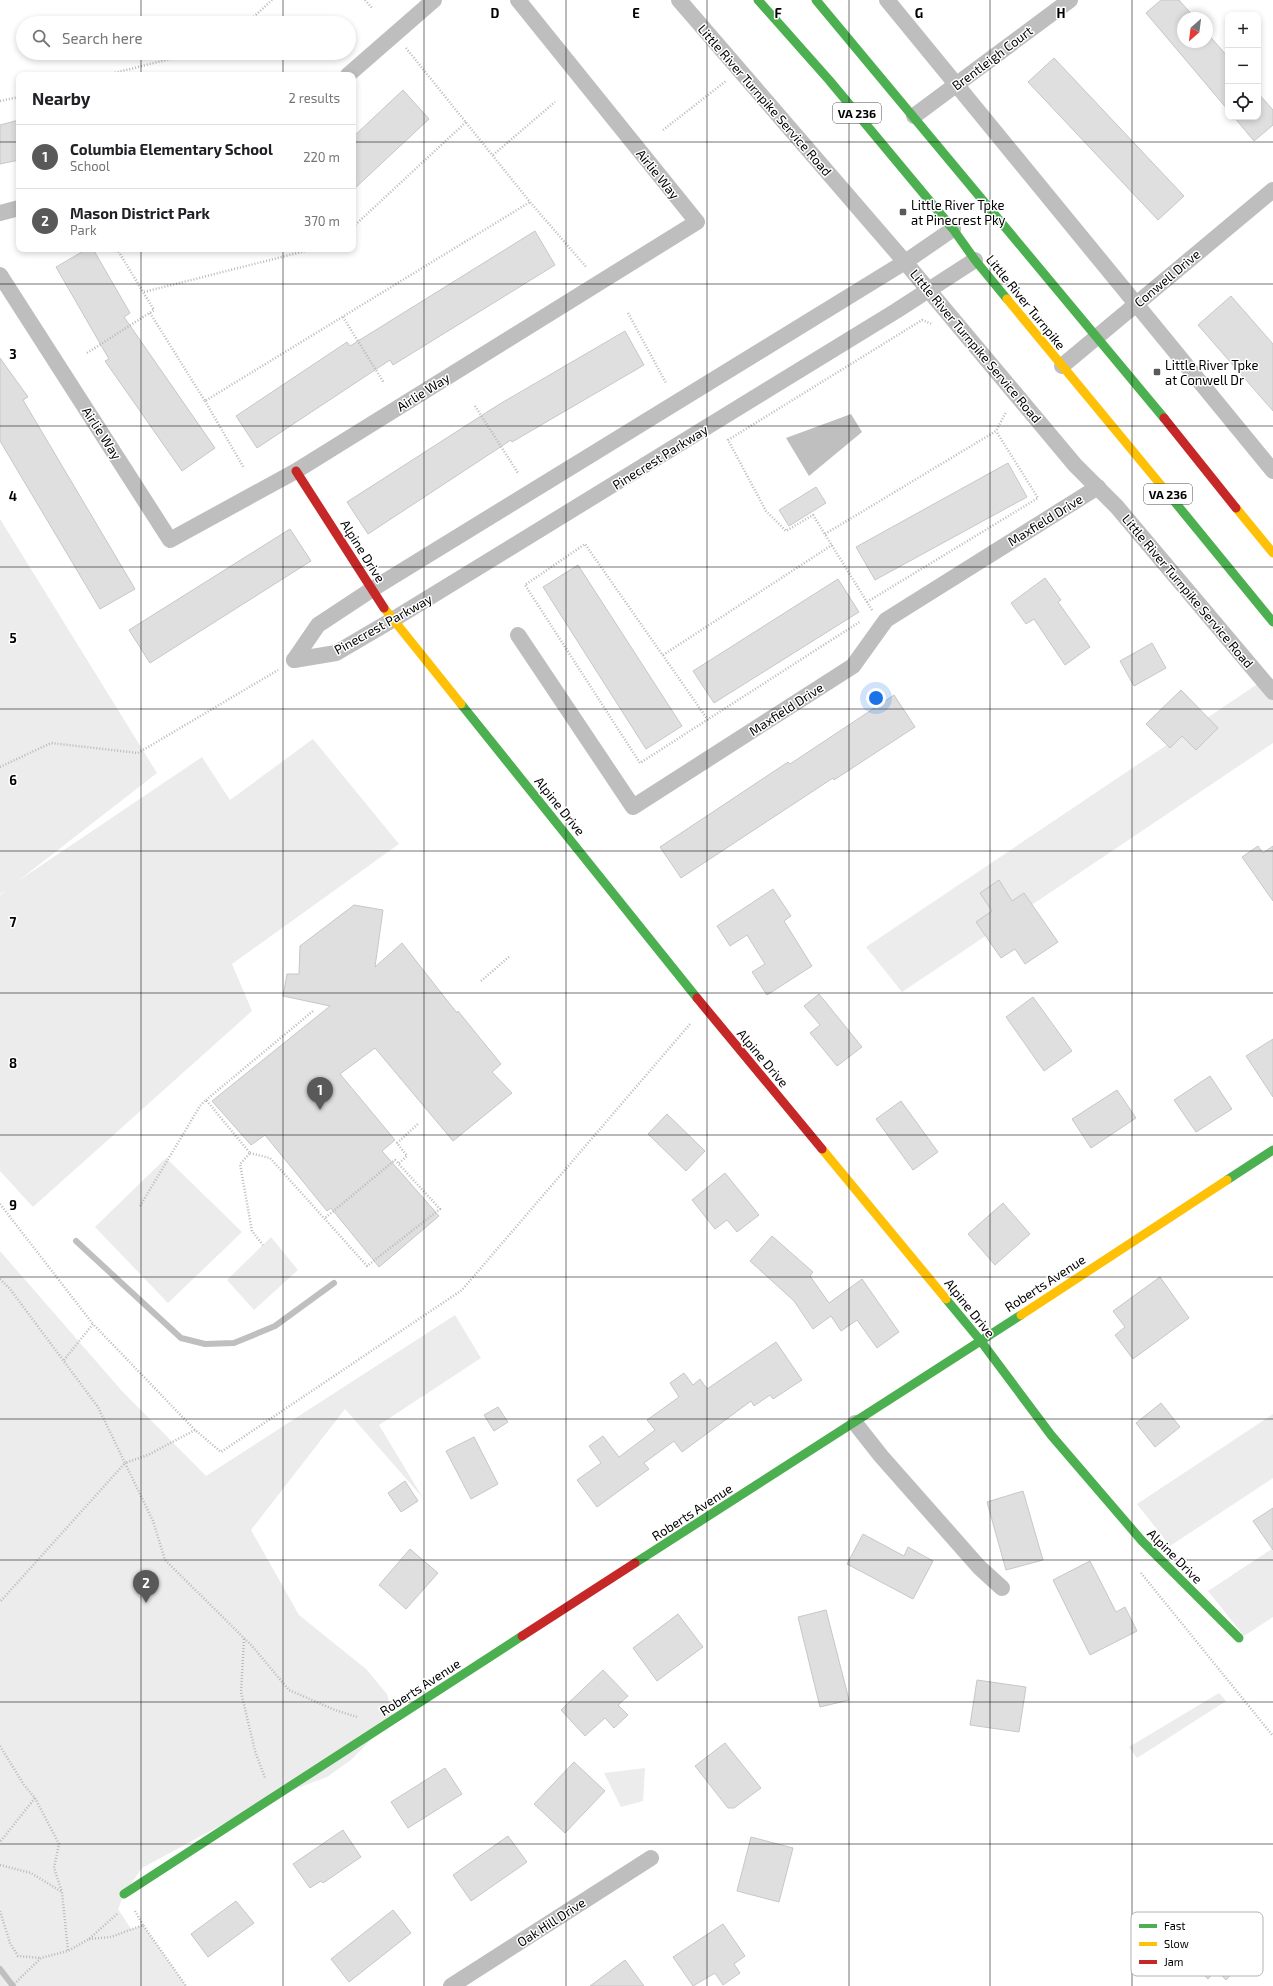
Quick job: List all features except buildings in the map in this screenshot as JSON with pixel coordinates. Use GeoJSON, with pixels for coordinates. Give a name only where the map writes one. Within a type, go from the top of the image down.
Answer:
{"type":"FeatureCollection","features":[{"type":"Feature","properties":{"kind":"street"},"geometry":{"type":"LineString","coordinates":[[351,72],[434,0]]}},
{"type":"Feature","properties":{"kind":"street","name":"Airlie Way"},"geometry":{"type":"LineString","coordinates":[[0,275],[170,540],[296,470],[697,222],[518,0]]}},
{"type":"Feature","properties":{"kind":"street","name":"Little River Turnpike Service Road"},"geometry":{"type":"LineString","coordinates":[[679,0],[905,262],[1075,465],[1098,486],[1273,692]]}},
{"type":"Feature","properties":{"kind":"street","name":"Little River Turnpike"},"geometry":{"type":"LineString","coordinates":[[758,0],[829,80],[953,229],[975,260],[1273,622]]}},
{"type":"Feature","properties":{"kind":"street","name":"VA 236"},"geometry":{"type":"LineString","coordinates":[[816,0],[1097,336],[1273,553]]}},
{"type":"Feature","properties":{"kind":"street"},"geometry":{"type":"LineString","coordinates":[[886,0],[1273,471]]}},
{"type":"Feature","properties":{"kind":"street","name":"Brentleigh Court"},"geometry":{"type":"LineString","coordinates":[[914,116],[1070,0]]}},
{"type":"Feature","properties":{"kind":"street","name":"Conwell Drive"},"geometry":{"type":"LineString","coordinates":[[1062,366],[1273,190]]}},
{"type":"Feature","properties":{"kind":"street"},"geometry":{"type":"LineString","coordinates":[[0,213],[16,209]]}},
{"type":"Feature","properties":{"kind":"street"},"geometry":{"type":"LineString","coordinates":[[294,660],[318,625],[371,590],[905,262],[953,229]]}},
{"type":"Feature","properties":{"kind":"street","name":"Pinecrest Parkway"},"geometry":{"type":"LineString","coordinates":[[294,660],[336,653],[394,619],[929,291],[975,260]]}},
{"type":"Feature","properties":{"kind":"street","name":"Alpine Drive"},"geometry":{"type":"LineString","coordinates":[[296,470],[371,590],[687,986],[980,1340],[1051,1435],[1142,1541],[1239,1638]]}},
{"type":"Feature","properties":{"kind":"street","name":"Maxfield Drive"},"geometry":{"type":"LineString","coordinates":[[518,635],[633,807],[853,666],[886,620],[1098,486]]}},
{"type":"Feature","properties":{"kind":"street","name":"Roberts Avenue"},"geometry":{"type":"LineString","coordinates":[[124,1894],[540,1624],[855,1423],[1273,1150]]}},
{"type":"Feature","properties":{"kind":"street"},"geometry":{"type":"LineString","coordinates":[[855,1423],[881,1456],[974,1562],[1002,1588]]}},
{"type":"Feature","properties":{"kind":"street","name":"Oak Hill Drive"},"geometry":{"type":"LineString","coordinates":[[451,1986],[651,1858]]}},
{"type":"Feature","properties":{"kind":"path"},"geometry":{"type":"LineString","coordinates":[[255,16],[272,0]]}},
{"type":"Feature","properties":{"kind":"path"},"geometry":{"type":"LineString","coordinates":[[365,0],[373,9]]}},
{"type":"Feature","properties":{"kind":"path"},"geometry":{"type":"LineString","coordinates":[[404,46],[530,202],[589,270]]}},
{"type":"Feature","properties":{"kind":"path"},"geometry":{"type":"LineString","coordinates":[[118,72],[166,60]]}},
{"type":"Feature","properties":{"kind":"path"},"geometry":{"type":"LineString","coordinates":[[663,130],[729,78]]}},
{"type":"Feature","properties":{"kind":"path"},"geometry":{"type":"LineString","coordinates":[[0,101],[16,98]]}},
{"type":"Feature","properties":{"kind":"path"},"geometry":{"type":"LineString","coordinates":[[493,155],[555,102]]}},
{"type":"Feature","properties":{"kind":"path"},"geometry":{"type":"LineString","coordinates":[[356,224],[466,122]]}},
{"type":"Feature","properties":{"kind":"path"},"geometry":{"type":"LineString","coordinates":[[205,401],[530,202]]}},
{"type":"Feature","properties":{"kind":"path"},"geometry":{"type":"LineString","coordinates":[[87,353],[154,310],[119,252]]}},
{"type":"Feature","properties":{"kind":"path"},"geometry":{"type":"LineString","coordinates":[[144,292],[301,252]]}},
{"type":"Feature","properties":{"kind":"path"},"geometry":{"type":"LineString","coordinates":[[150,313],[205,401],[244,468]]}},
{"type":"Feature","properties":{"kind":"path"},"geometry":{"type":"LineString","coordinates":[[628,313],[666,383]]}},
{"type":"Feature","properties":{"kind":"path"},"geometry":{"type":"LineString","coordinates":[[343,317],[384,383]]}},
{"type":"Feature","properties":{"kind":"path"},"geometry":{"type":"LineString","coordinates":[[874,613],[813,515],[786,531],[766,511],[728,440],[922,320],[939,327]]}},
{"type":"Feature","properties":{"kind":"path"},"geometry":{"type":"LineString","coordinates":[[475,406],[518,473]]}},
{"type":"Feature","properties":{"kind":"path"},"geometry":{"type":"LineString","coordinates":[[825,534],[996,431],[1007,409]]}},
{"type":"Feature","properties":{"kind":"path"},"geometry":{"type":"LineString","coordinates":[[867,602],[1038,498],[996,431]]}},
{"type":"Feature","properties":{"kind":"path"},"geometry":{"type":"LineString","coordinates":[[708,720],[585,544],[524,584],[640,763],[708,720],[868,618]]}},
{"type":"Feature","properties":{"kind":"path"},"geometry":{"type":"LineString","coordinates":[[663,655],[832,545]]}},
{"type":"Feature","properties":{"kind":"path"},"geometry":{"type":"LineString","coordinates":[[0,767],[51,743],[138,753],[294,660]]}},
{"type":"Feature","properties":{"kind":"path"},"geometry":{"type":"LineString","coordinates":[[481,981],[510,956]]}},
{"type":"Feature","properties":{"kind":"path"},"geometry":{"type":"LineString","coordinates":[[140,1206],[200,1106],[313,1011]]}},
{"type":"Feature","properties":{"kind":"path"},"geometry":{"type":"LineString","coordinates":[[0,1204],[93,1324],[195,1430],[221,1452],[462,1290],[690,1024]]}},
{"type":"Feature","properties":{"kind":"path"},"geometry":{"type":"LineString","coordinates":[[206,1100],[250,1153],[270,1158],[367,1266],[440,1209],[396,1160],[325,1218]]}},
{"type":"Feature","properties":{"kind":"path"},"geometry":{"type":"LineString","coordinates":[[399,1164],[407,1156],[396,1143],[418,1124]]}},
{"type":"Feature","properties":{"kind":"path"},"geometry":{"type":"LineString","coordinates":[[250,1153],[240,1164],[252,1231],[263,1245]]}},
{"type":"Feature","properties":{"kind":"path"},"geometry":{"type":"LineString","coordinates":[[0,1279],[10,1289],[98,1407],[153,1521],[165,1560],[244,1638],[289,1690],[335,1710],[384,1726]]}},
{"type":"Feature","properties":{"kind":"path"},"geometry":{"type":"LineString","coordinates":[[64,1360],[93,1324]]}},
{"type":"Feature","properties":{"kind":"path"},"geometry":{"type":"LineString","coordinates":[[0,1602],[125,1463],[148,1454],[195,1430]]}},
{"type":"Feature","properties":{"kind":"path"},"geometry":{"type":"LineString","coordinates":[[244,1638],[241,1692],[255,1751],[271,1798]]}},
{"type":"Feature","properties":{"kind":"path"},"geometry":{"type":"LineString","coordinates":[[0,1746],[24,1785],[35,1798],[59,1844],[54,1868],[62,1892],[68,1951]]}},
{"type":"Feature","properties":{"kind":"path"},"geometry":{"type":"LineString","coordinates":[[0,1842],[35,1798]]}},
{"type":"Feature","properties":{"kind":"path"},"geometry":{"type":"LineString","coordinates":[[0,1865],[31,1873],[62,1892]]}},
{"type":"Feature","properties":{"kind":"path"},"geometry":{"type":"LineString","coordinates":[[0,1911],[10,1943],[18,1956],[41,1958],[68,1951],[89,1939],[113,1919],[128,1900],[124,1894]]}},
{"type":"Feature","properties":{"kind":"path"},"geometry":{"type":"LineString","coordinates":[[133,1907],[143,1925],[186,1986]]}},
{"type":"Feature","properties":{"kind":"path"},"geometry":{"type":"LineString","coordinates":[[89,1939],[111,1937],[143,1925]]}},
{"type":"Feature","properties":{"kind":"path"},"geometry":{"type":"LineString","coordinates":[[12,1986],[41,1958]]}},
{"type":"Feature","properties":{"kind":"shaded area"},"geometry":{"type":"Polygon","coordinates":[[[851,414],[862,432],[809,476],[786,438],[851,414]]]}},
{"type":"Feature","properties":{"kind":"shaded area"},"geometry":{"type":"Polygon","coordinates":[[[0,519],[157,773],[18,881],[202,757],[230,800],[313,739],[399,844],[232,964],[252,1011],[33,1207],[0,1171],[0,895],[6,890],[0,894],[0,519]]]}},
{"type":"Feature","properties":{"kind":"shaded area"},"geometry":{"type":"Polygon","coordinates":[[[1265,679],[1273,689],[1273,743],[902,992],[866,947],[1265,679]]]}},
{"type":"Feature","properties":{"kind":"shaded area"},"geometry":{"type":"Polygon","coordinates":[[[166,1158],[242,1232],[168,1303],[95,1227],[166,1158]]]}},
{"type":"Feature","properties":{"kind":"shaded area"},"geometry":{"type":"Polygon","coordinates":[[[271,1237],[298,1270],[254,1310],[227,1280],[271,1237]]]}},
{"type":"Feature","properties":{"kind":"shaded area"},"geometry":{"type":"Polygon","coordinates":[[[0,1251],[122,1391],[206,1476],[455,1315],[481,1358],[379,1425],[423,1498],[345,1409],[251,1530],[299,1615],[366,1669],[387,1694],[393,1717],[351,1760],[327,1777],[271,1798],[142,1868],[124,1894],[118,1909],[131,1929],[143,1925],[186,1986],[0,1986],[0,1251]]]}},
{"type":"Feature","properties":{"kind":"shaded area"},"geometry":{"type":"Polygon","coordinates":[[[1273,1414],[1273,1478],[1170,1546],[1137,1504],[1273,1414]]]}},
{"type":"Feature","properties":{"kind":"shaded area"},"geometry":{"type":"Polygon","coordinates":[[[1273,1548],[1273,1617],[1244,1636],[1208,1591],[1273,1548]]]}},
{"type":"Feature","properties":{"kind":"shaded area"},"geometry":{"type":"Polygon","coordinates":[[[1219,1693],[1226,1701],[1137,1758],[1129,1747],[1219,1693]]]}},
{"type":"Feature","properties":{"kind":"shaded area"},"geometry":{"type":"Polygon","coordinates":[[[645,1768],[643,1801],[621,1807],[604,1773],[645,1768]]]}},
{"type":"Feature","properties":{"kind":"waterway"},"geometry":{"type":"LineString","coordinates":[[76,1241],[181,1338],[205,1344],[234,1343],[275,1326],[334,1283]]}},
{"type":"Feature","properties":{"kind":"waterway"},"geometry":{"type":"LineString","coordinates":[[0,1969],[13,1986]]}},
{"type":"Feature","properties":{"kind":"traffic: fast"},"geometry":{"type":"LineString","coordinates":[[758,0],[829,80],[953,229],[975,260],[1007,299]]}},
{"type":"Feature","properties":{"kind":"traffic: fast"},"geometry":{"type":"LineString","coordinates":[[816,0],[1164,418]]}},
{"type":"Feature","properties":{"kind":"traffic: fast"},"geometry":{"type":"LineString","coordinates":[[1165,490],[1273,622]]}},
{"type":"Feature","properties":{"kind":"traffic: fast"},"geometry":{"type":"LineString","coordinates":[[461,704],[697,998]]}},
{"type":"Feature","properties":{"kind":"traffic: fast"},"geometry":{"type":"LineString","coordinates":[[1227,1180],[1273,1150]]}},
{"type":"Feature","properties":{"kind":"traffic: fast"},"geometry":{"type":"LineString","coordinates":[[946,1299],[980,1340],[1051,1435],[1142,1541],[1239,1638]]}},
{"type":"Feature","properties":{"kind":"traffic: fast"},"geometry":{"type":"LineString","coordinates":[[635,1563],[1021,1315]]}},
{"type":"Feature","properties":{"kind":"traffic: fast"},"geometry":{"type":"LineString","coordinates":[[124,1894],[522,1636]]}},
{"type":"Feature","properties":{"kind":"traffic: slow"},"geometry":{"type":"LineString","coordinates":[[1007,299],[1165,490]]}},
{"type":"Feature","properties":{"kind":"traffic: slow"},"geometry":{"type":"LineString","coordinates":[[1236,508],[1273,553]]}},
{"type":"Feature","properties":{"kind":"traffic: slow"},"geometry":{"type":"LineString","coordinates":[[384,608],[461,704]]}},
{"type":"Feature","properties":{"kind":"traffic: slow"},"geometry":{"type":"LineString","coordinates":[[822,1149],[946,1299]]}},
{"type":"Feature","properties":{"kind":"traffic: slow"},"geometry":{"type":"LineString","coordinates":[[1021,1315],[1227,1180]]}},
{"type":"Feature","properties":{"kind":"traffic: jam"},"geometry":{"type":"LineString","coordinates":[[1164,418],[1236,508]]}},
{"type":"Feature","properties":{"kind":"traffic: jam"},"geometry":{"type":"LineString","coordinates":[[296,471],[384,608]]}},
{"type":"Feature","properties":{"kind":"traffic: jam"},"geometry":{"type":"LineString","coordinates":[[697,998],[822,1149]]}},
{"type":"Feature","properties":{"kind":"traffic: jam"},"geometry":{"type":"LineString","coordinates":[[522,1636],[635,1563]]}},
{"type":"Feature","properties":{"kind":"place","name":"Little River Tpke at Pinecrest Pky"},"geometry":{"type":"Point","coordinates":[903,212]}},
{"type":"Feature","properties":{"kind":"place","name":"Little River Tpke at Conwell Dr"},"geometry":{"type":"Point","coordinates":[1157,372]}},
{"type":"Feature","properties":{"kind":"place","name":"Columbia Elementary School"},"geometry":{"type":"Point","coordinates":[320,1110]}},
{"type":"Feature","properties":{"kind":"place","name":"Mason District Park"},"geometry":{"type":"Point","coordinates":[146,1603]}}]}
